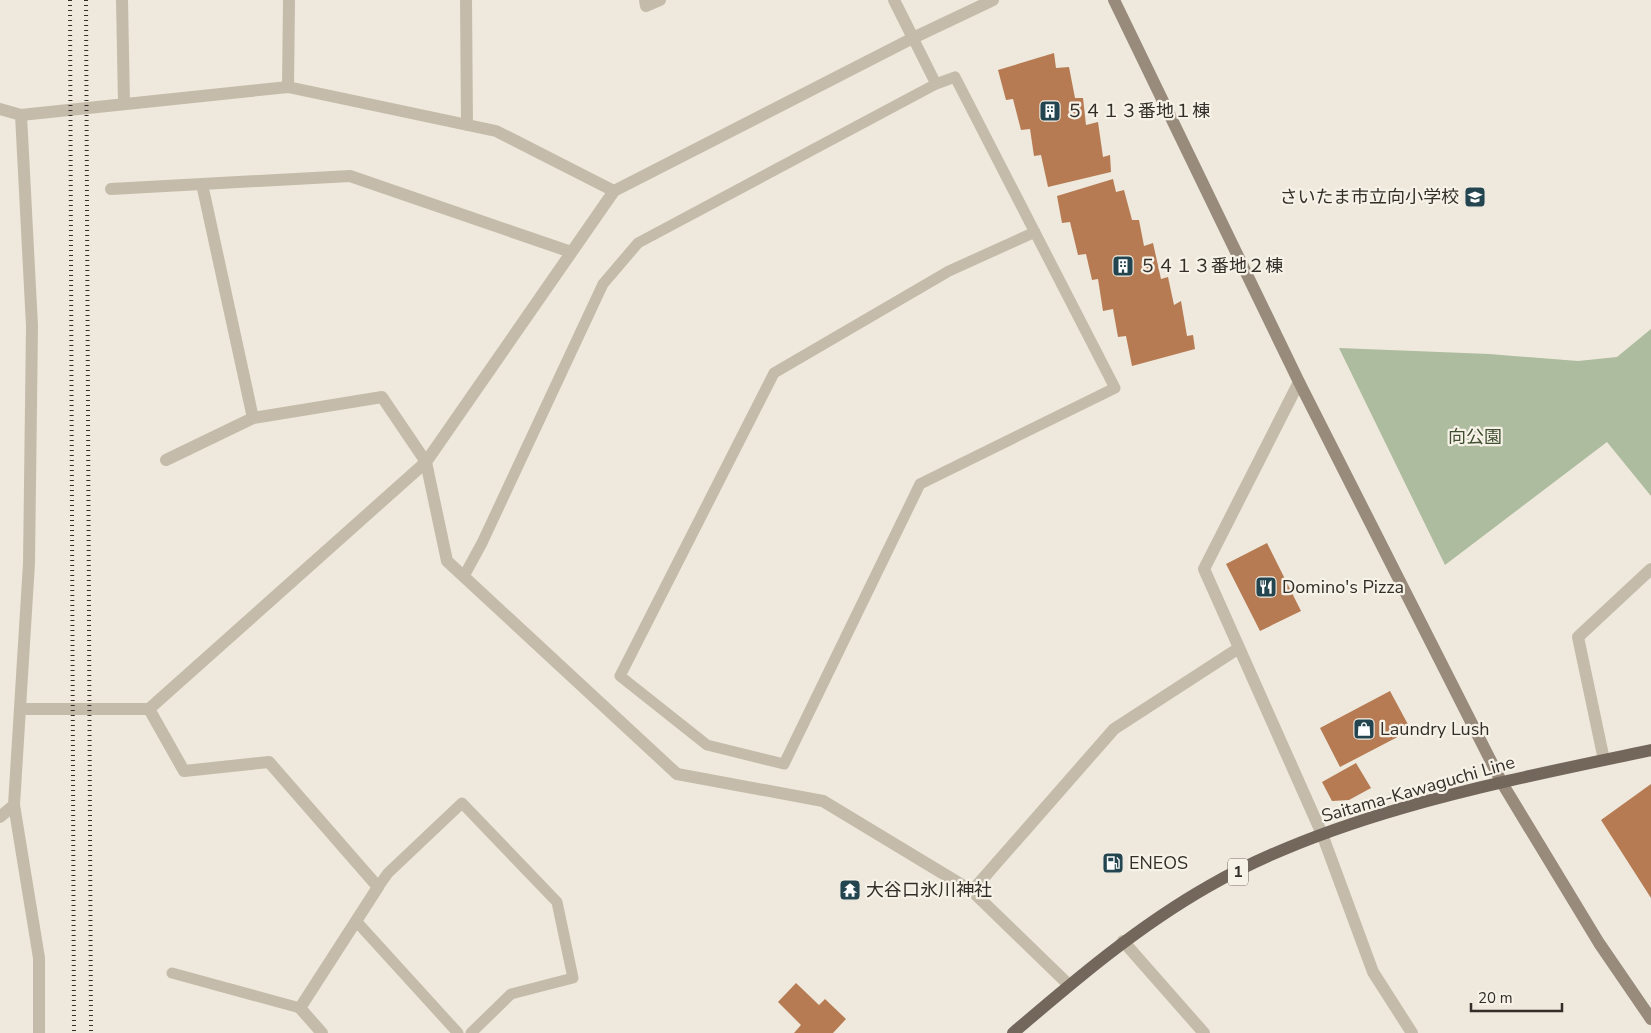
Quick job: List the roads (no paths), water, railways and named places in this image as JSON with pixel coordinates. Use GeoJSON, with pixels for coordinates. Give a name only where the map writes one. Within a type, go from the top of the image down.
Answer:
{"type":"FeatureCollection","features":[{"type":"Feature","properties":{"kind":"main road","name":"Saitama-Kawaguchi Line"},"geometry":{"type":"LineString","coordinates":[[1012,1033],[1123,942],[1210,886],[1322,834],[1364,820],[1502,783],[1651,750]]}},
{"type":"Feature","properties":{"kind":"street"},"geometry":{"type":"LineString","coordinates":[[122,0],[124,104]]}},
{"type":"Feature","properties":{"kind":"street"},"geometry":{"type":"LineString","coordinates":[[288,87],[289,0]]}},
{"type":"Feature","properties":{"kind":"street"},"geometry":{"type":"LineString","coordinates":[[466,0],[467,125]]}},
{"type":"Feature","properties":{"kind":"street"},"geometry":{"type":"LineString","coordinates":[[646,0],[646,6],[660,0]]}},
{"type":"Feature","properties":{"kind":"street"},"geometry":{"type":"LineString","coordinates":[[894,0],[913,38]]}},
{"type":"Feature","properties":{"kind":"street"},"geometry":{"type":"LineString","coordinates":[[20,709],[149,709],[426,462],[614,191],[913,38],[993,0]]}},
{"type":"Feature","properties":{"kind":"street"},"geometry":{"type":"LineString","coordinates":[[1114,0],[1300,382],[1502,783],[1599,943],[1651,1019]]}},
{"type":"Feature","properties":{"kind":"street"},"geometry":{"type":"LineString","coordinates":[[0,109],[21,115],[288,87],[496,131],[614,191]]}},
{"type":"Feature","properties":{"kind":"street"},"geometry":{"type":"LineString","coordinates":[[21,115],[32,326],[29,563],[14,805],[39,958],[39,1033]]}},
{"type":"Feature","properties":{"kind":"street"},"geometry":{"type":"LineString","coordinates":[[111,189],[350,176],[571,252]]}},
{"type":"Feature","properties":{"kind":"street"},"geometry":{"type":"LineString","coordinates":[[202,184],[253,418]]}},
{"type":"Feature","properties":{"kind":"street"},"geometry":{"type":"LineString","coordinates":[[1300,382],[1204,569],[1322,834],[1373,972],[1412,1033]]}},
{"type":"Feature","properties":{"kind":"street"},"geometry":{"type":"LineString","coordinates":[[166,460],[253,418],[382,397],[426,462],[448,561],[677,774],[824,802],[972,891],[1069,985]]}},
{"type":"Feature","properties":{"kind":"street"},"geometry":{"type":"LineString","coordinates":[[1604,760],[1578,637],[1651,569]]}},
{"type":"Feature","properties":{"kind":"street"},"geometry":{"type":"LineString","coordinates":[[972,891],[1114,729],[1239,648]]}},
{"type":"Feature","properties":{"kind":"street"},"geometry":{"type":"LineString","coordinates":[[149,709],[184,772],[269,762],[378,887],[300,1008],[322,1033]]}},
{"type":"Feature","properties":{"kind":"street"},"geometry":{"type":"LineString","coordinates":[[0,817],[14,805]]}},
{"type":"Feature","properties":{"kind":"street"},"geometry":{"type":"LineString","coordinates":[[1123,942],[1204,1033]]}},
{"type":"Feature","properties":{"kind":"lane"},"geometry":{"type":"LineString","coordinates":[[913,38],[936,84]]}},
{"type":"Feature","properties":{"kind":"lane"},"geometry":{"type":"LineString","coordinates":[[464,576],[486,534],[603,284],[638,243],[936,84],[955,77],[1035,232],[1115,388],[920,484],[784,764],[707,745],[620,676],[774,373],[949,271],[1035,232]]}},
{"type":"Feature","properties":{"kind":"lane"},"geometry":{"type":"LineString","coordinates":[[378,887],[388,873],[462,803],[557,902],[573,978],[511,994],[471,1033]]}},
{"type":"Feature","properties":{"kind":"lane"},"geometry":{"type":"LineString","coordinates":[[356,920],[458,1033]]}},
{"type":"Feature","properties":{"kind":"lane"},"geometry":{"type":"LineString","coordinates":[[172,973],[300,1008]]}},
{"type":"Feature","properties":{"kind":"railway"},"geometry":{"type":"LineString","coordinates":[[70,0],[74,1033]]}},
{"type":"Feature","properties":{"kind":"railway"},"geometry":{"type":"LineString","coordinates":[[86,0],[91,1033]]}},
{"type":"Feature","properties":{"kind":"place","name":"５４１３番地１棟"},"geometry":{"type":"Point","coordinates":[1050,111]}},
{"type":"Feature","properties":{"kind":"place","name":"さいたま市立向小学校"},"geometry":{"type":"Point","coordinates":[1475,197]}},
{"type":"Feature","properties":{"kind":"place","name":"５４１３番地２棟"},"geometry":{"type":"Point","coordinates":[1123,266]}},
{"type":"Feature","properties":{"kind":"place","name":"Domino's Pizza"},"geometry":{"type":"Point","coordinates":[1266,587]}},
{"type":"Feature","properties":{"kind":"place","name":"Laundry Lush"},"geometry":{"type":"Point","coordinates":[1364,729]}},
{"type":"Feature","properties":{"kind":"place","name":"ENEOS"},"geometry":{"type":"Point","coordinates":[1113,863]}},
{"type":"Feature","properties":{"kind":"place","name":"大谷口氷川神社"},"geometry":{"type":"Point","coordinates":[850,890]}},
{"type":"Feature","properties":{"kind":"park label","name":"向公園"},"geometry":{"type":"Point","coordinates":[1475,437]}}]}
